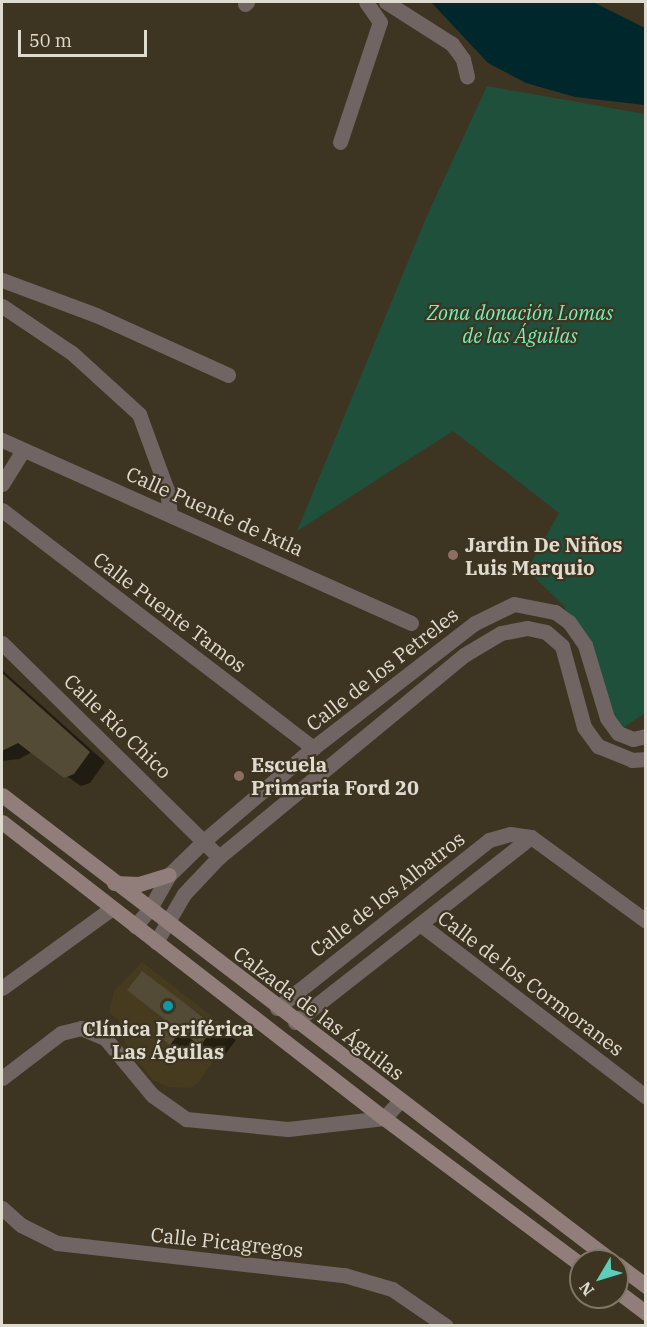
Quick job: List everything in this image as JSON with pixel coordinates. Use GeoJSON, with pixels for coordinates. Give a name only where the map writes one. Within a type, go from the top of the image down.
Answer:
{"type":"FeatureCollection","features":[{"type":"Feature","properties":{"kind":"main road","name":"Calzada de las Águilas"},"geometry":{"type":"LineString","coordinates":[[2,795],[277,1008],[596,1249]]}},
{"type":"Feature","properties":{"kind":"main road"},"geometry":{"type":"LineString","coordinates":[[2,822],[384,1118],[569,1256]]}},
{"type":"Feature","properties":{"kind":"main road"},"geometry":{"type":"LineString","coordinates":[[114,883],[139,884],[169,875]]}},
{"type":"Feature","properties":{"kind":"main road"},"geometry":{"type":"LineString","coordinates":[[629,1273],[645,1286]]}},
{"type":"Feature","properties":{"kind":"main road"},"geometry":{"type":"LineString","coordinates":[[629,1300],[645,1312]]}},
{"type":"Feature","properties":{"kind":"street"},"geometry":{"type":"LineString","coordinates":[[340,142],[380,22],[366,2]]}},
{"type":"Feature","properties":{"kind":"street"},"geometry":{"type":"LineString","coordinates":[[386,2],[452,44],[463,59],[467,77]]}},
{"type":"Feature","properties":{"kind":"street"},"geometry":{"type":"LineString","coordinates":[[2,280],[86,311],[228,375]]}},
{"type":"Feature","properties":{"kind":"street"},"geometry":{"type":"LineString","coordinates":[[2,306],[72,353],[139,414],[167,490],[170,513]]}},
{"type":"Feature","properties":{"kind":"street","name":"Calle Puente de Ixtla"},"geometry":{"type":"LineString","coordinates":[[2,440],[170,513],[411,623]]}},
{"type":"Feature","properties":{"kind":"street"},"geometry":{"type":"LineString","coordinates":[[2,484],[23,450]]}},
{"type":"Feature","properties":{"kind":"street","name":"Calle Puente Tamos"},"geometry":{"type":"LineString","coordinates":[[2,510],[313,748]]}},
{"type":"Feature","properties":{"kind":"street","name":"Calle de los Petreles"},"geometry":{"type":"LineString","coordinates":[[135,926],[149,910],[169,875],[206,839],[313,748],[475,623],[514,604],[555,612],[569,622],[585,645],[607,718],[618,733],[633,739],[645,736]]}},
{"type":"Feature","properties":{"kind":"street","name":"Calle de los Petreles"},"geometry":{"type":"LineString","coordinates":[[156,942],[184,894],[219,856],[464,655],[510,632],[527,628],[546,632],[562,646],[584,727],[598,746],[632,760],[645,759]]}},
{"type":"Feature","properties":{"kind":"street","name":"Calle Río Chico"},"geometry":{"type":"LineString","coordinates":[[2,643],[206,839],[219,856]]}},
{"type":"Feature","properties":{"kind":"street","name":"Calle de los Albatros"},"geometry":{"type":"LineString","coordinates":[[277,1008],[489,840],[510,834],[531,837]]}},
{"type":"Feature","properties":{"kind":"street"},"geometry":{"type":"LineString","coordinates":[[296,1022],[531,837],[645,921]]}},
{"type":"Feature","properties":{"kind":"street"},"geometry":{"type":"LineString","coordinates":[[2,988],[112,908]]}},
{"type":"Feature","properties":{"kind":"street","name":"Calle de los Cormoranes"},"geometry":{"type":"LineString","coordinates":[[420,924],[645,1097]]}},
{"type":"Feature","properties":{"kind":"street"},"geometry":{"type":"LineString","coordinates":[[2,1078],[61,1034],[81,1028],[105,1038],[152,1095],[186,1119],[288,1129],[384,1118],[400,1101]]}},
{"type":"Feature","properties":{"kind":"street","name":"Calle Picagregos"},"geometry":{"type":"LineString","coordinates":[[2,1208],[21,1225],[57,1243],[344,1275],[392,1289],[446,1326]]}},
{"type":"Feature","properties":{"kind":"shaded area"},"geometry":{"type":"Polygon","coordinates":[[[142,962],[232,1032],[199,1082],[190,1088],[169,1087],[153,1080],[132,1056],[121,1034],[119,1020],[109,1013],[114,991],[142,962]]]}},
{"type":"Feature","properties":{"kind":"green space","name":"Zona donación Lomas de las Águilas"},"geometry":{"type":"Polygon","coordinates":[[[487,86],[645,114],[645,713],[617,732],[564,606],[527,570],[559,513],[453,431],[297,531],[426,218],[487,86]]]}},
{"type":"Feature","properties":{"kind":"water"},"geometry":{"type":"Polygon","coordinates":[[[431,2],[593,2],[645,28],[645,105],[575,97],[526,83],[488,63],[431,2]]]}},
{"type":"Feature","properties":{"kind":"building"},"geometry":{"type":"Polygon","coordinates":[[[2,673],[90,752],[74,774],[64,778],[18,743],[2,751],[2,673]]]}},
{"type":"Feature","properties":{"kind":"building","name":"Clínica Periférica Las Águilas"},"geometry":{"type":"Polygon","coordinates":[[[142,971],[215,1026],[200,1046],[181,1031],[170,1045],[157,1035],[168,1022],[127,990],[142,971]]]}},
{"type":"Feature","properties":{"kind":"place","name":"Jardin De Niños Luis Marquio"},"geometry":{"type":"Point","coordinates":[453,555]}},
{"type":"Feature","properties":{"kind":"place","name":"Escuela Primaria Ford 20"},"geometry":{"type":"Point","coordinates":[239,776]}},
{"type":"Feature","properties":{"kind":"place","name":"Clínica Periférica Las Águilas"},"geometry":{"type":"Point","coordinates":[168,1006]}}]}
